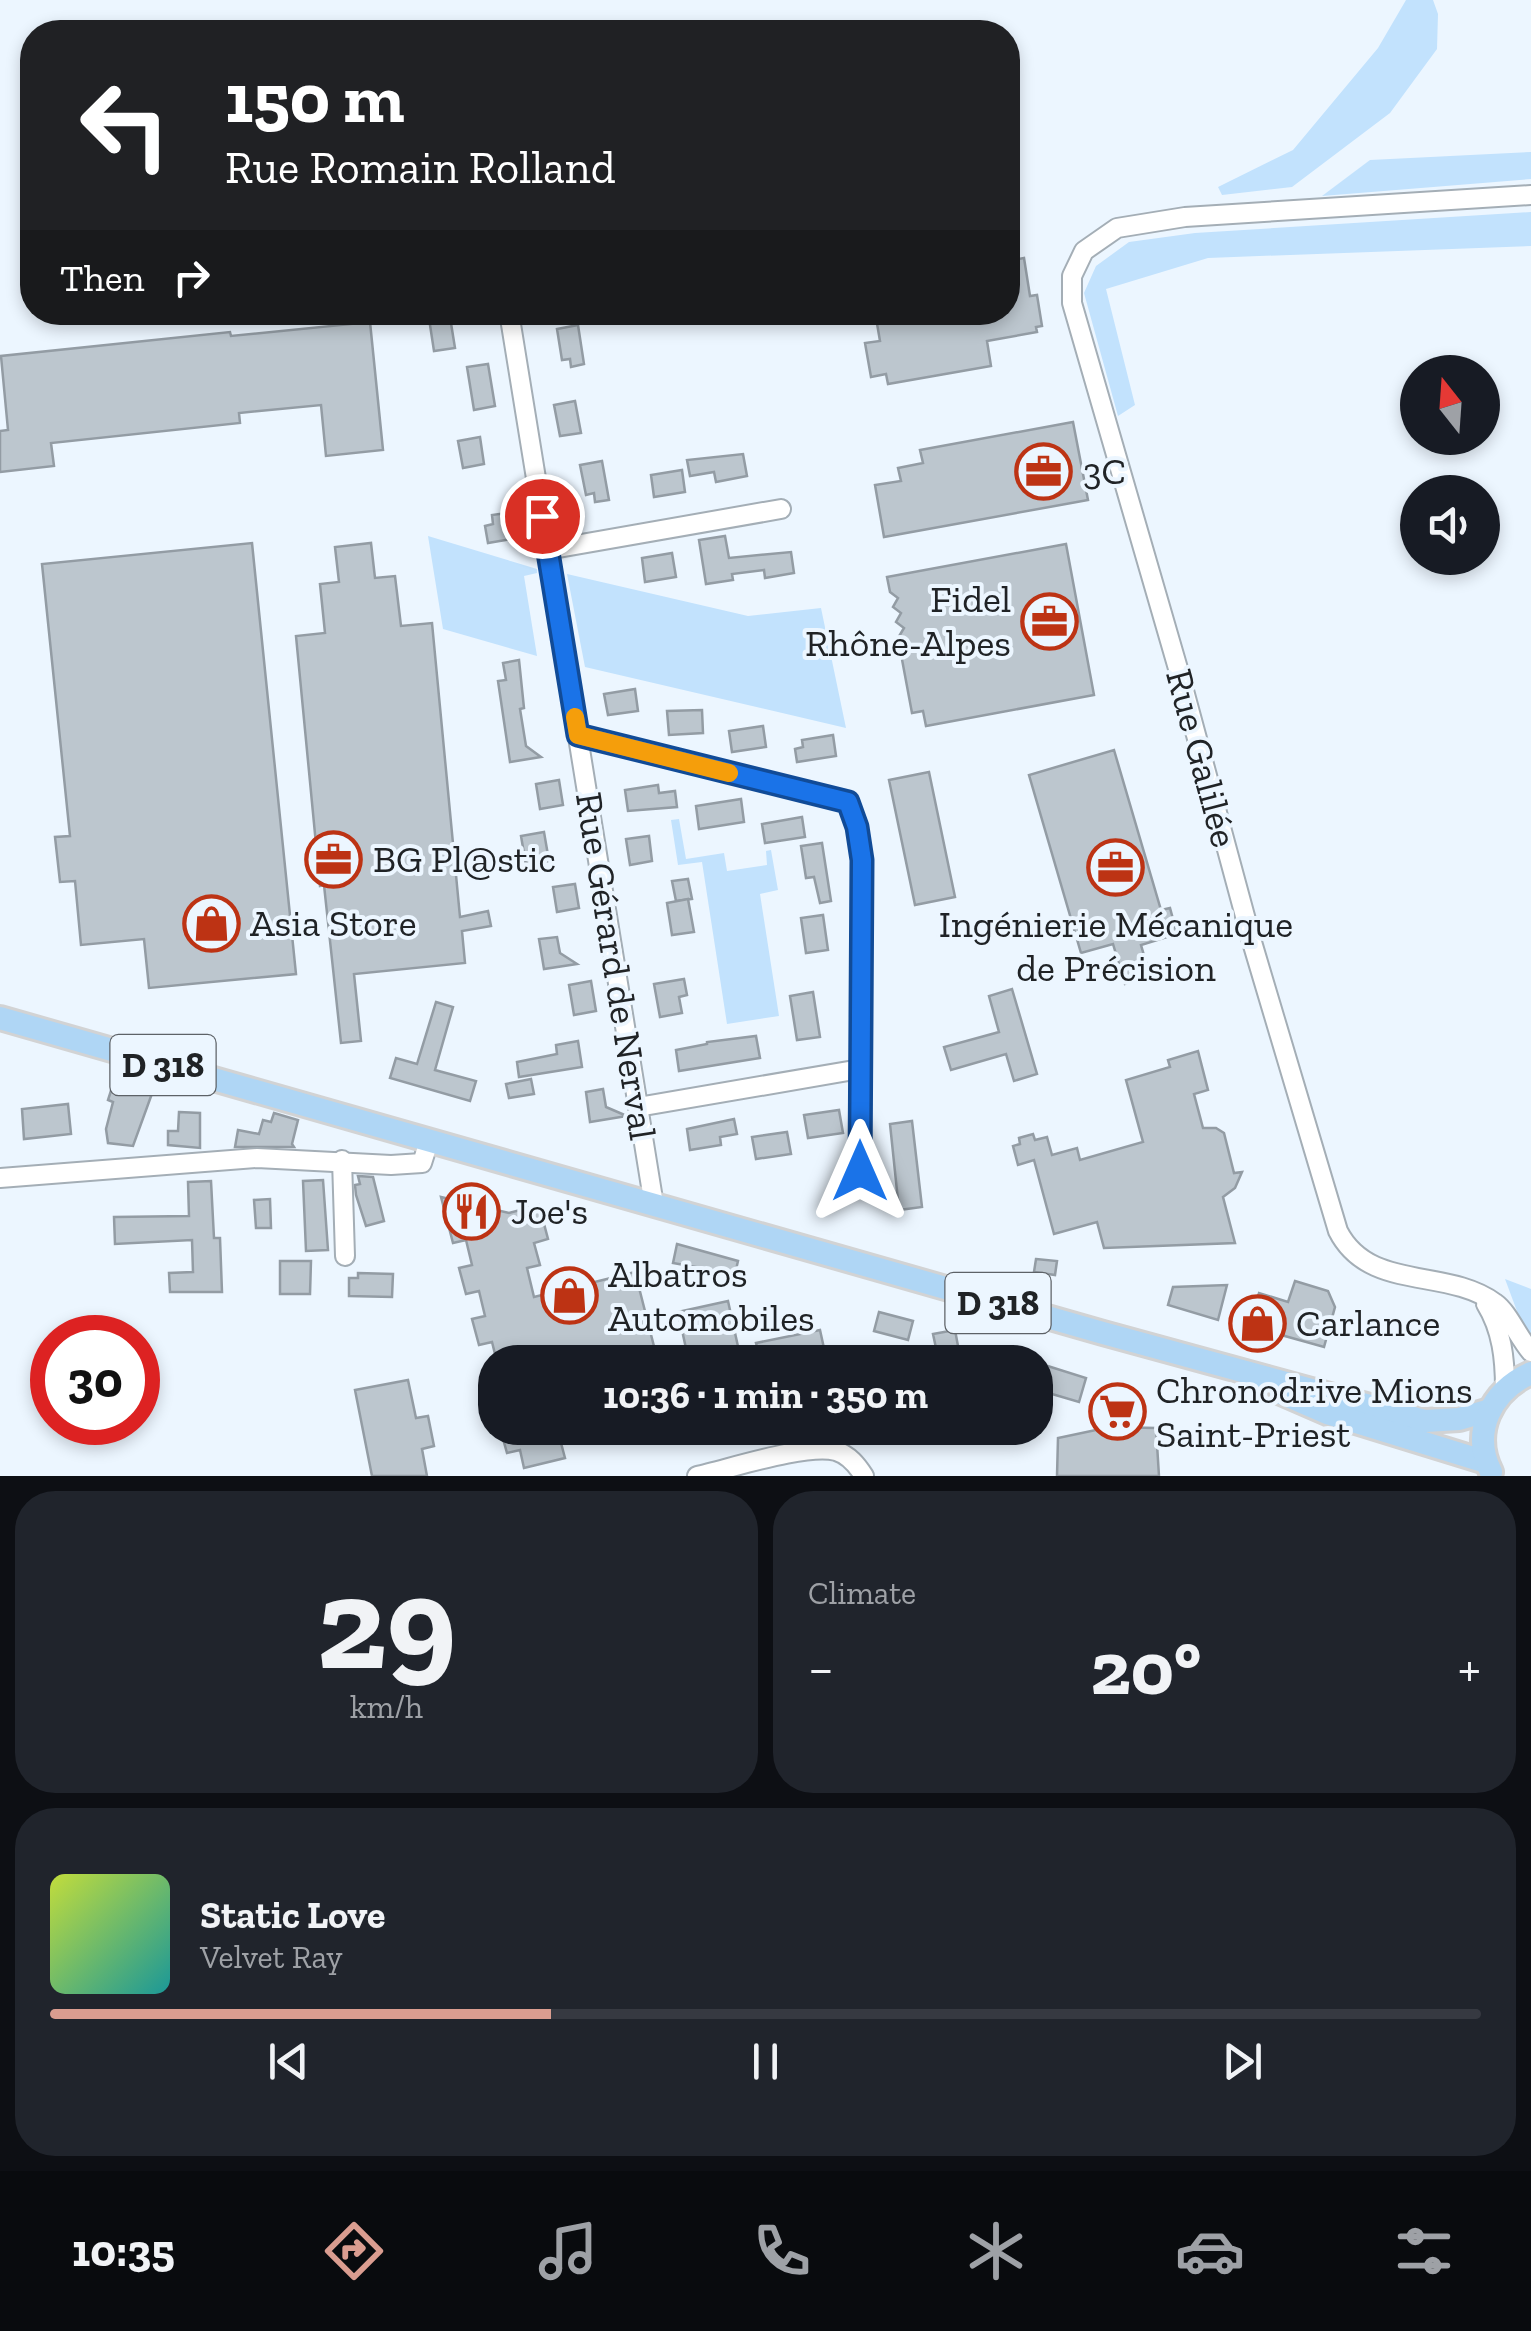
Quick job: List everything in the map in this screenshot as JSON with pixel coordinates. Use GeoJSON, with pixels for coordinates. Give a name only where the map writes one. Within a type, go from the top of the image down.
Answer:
{"type":"FeatureCollection","features":[{"type":"Feature","properties":{"kind":"main road","name":"D 318"},"geometry":{"type":"LineString","coordinates":[[0,1018],[1103,1334],[1425,1421],[1460,1420],[1490,1410]]}},
{"type":"Feature","properties":{"kind":"main road","name":"D 318"},"geometry":{"type":"LineString","coordinates":[[1103,1334],[1285,1394],[1327,1413],[1489,1469]]}},
{"type":"Feature","properties":{"kind":"main road"},"geometry":{"type":"LineString","coordinates":[[1489,1469],[1483,1445],[1490,1410],[1505,1389],[1531,1373]]}},
{"type":"Feature","properties":{"kind":"street","name":"Rue Galilée"},"geometry":{"type":"LineString","coordinates":[[1481,1295],[1399,1275],[1359,1260],[1338,1231],[1080,338],[1072,304],[1072,276],[1084,251],[1117,228],[1153,220],[1531,195]]}},
{"type":"Feature","properties":{"kind":"street","name":"Rue Gérard de Nerval"},"geometry":{"type":"LineString","coordinates":[[511,325],[654,1205]]}},
{"type":"Feature","properties":{"kind":"street"},"geometry":{"type":"LineString","coordinates":[[548,550],[781,509]]}},
{"type":"Feature","properties":{"kind":"street"},"geometry":{"type":"LineString","coordinates":[[578,735],[848,802],[862,860],[860,1171]]}},
{"type":"Feature","properties":{"kind":"street"},"geometry":{"type":"LineString","coordinates":[[638,1107],[860,1068]]}},
{"type":"Feature","properties":{"kind":"street"},"geometry":{"type":"LineString","coordinates":[[0,1178],[257,1158],[422,1163],[429,1141]]}},
{"type":"Feature","properties":{"kind":"street"},"geometry":{"type":"LineString","coordinates":[[342,1160],[345,1256]]}},
{"type":"Feature","properties":{"kind":"street"},"geometry":{"type":"LineString","coordinates":[[1481,1295],[1505,1313],[1515,1334],[1531,1352]]}},
{"type":"Feature","properties":{"kind":"street"},"geometry":{"type":"LineString","coordinates":[[1481,1295],[1496,1320],[1505,1389]]}},
{"type":"Feature","properties":{"kind":"street"},"geometry":{"type":"LineString","coordinates":[[697,1476],[815,1449],[838,1451],[856,1463],[864,1476]]}},
{"type":"Feature","properties":{"kind":"shaded area"},"geometry":{"type":"Polygon","coordinates":[[[1406,0],[1433,0],[1438,14],[1437,49],[1390,113],[1292,187],[1222,195],[1218,187],[1293,150],[1378,48],[1406,0]]]}},
{"type":"Feature","properties":{"kind":"shaded area"},"geometry":{"type":"Polygon","coordinates":[[[1531,152],[1531,179],[1322,196],[1370,160],[1531,152]]]}},
{"type":"Feature","properties":{"kind":"shaded area"},"geometry":{"type":"Polygon","coordinates":[[[1531,212],[1531,246],[1208,258],[1106,289],[1135,405],[1118,416],[1084,293],[1096,266],[1129,242],[1195,233],[1531,212]]]}},
{"type":"Feature","properties":{"kind":"shaded area"},"geometry":{"type":"Polygon","coordinates":[[[428,536],[537,569],[537,573],[524,576],[537,656],[443,629],[428,536]]]}},
{"type":"Feature","properties":{"kind":"shaded area"},"geometry":{"type":"Polygon","coordinates":[[[567,574],[748,616],[821,608],[846,728],[585,667],[567,574]]]}},
{"type":"Feature","properties":{"kind":"shaded area"},"geometry":{"type":"Polygon","coordinates":[[[679,819],[686,859],[724,853],[727,871],[767,865],[766,851],[771,850],[778,890],[760,894],[779,1016],[727,1024],[702,862],[678,865],[671,820],[679,819]]]}},
{"type":"Feature","properties":{"kind":"shaded area"},"geometry":{"type":"Polygon","coordinates":[[[1505,1279],[1531,1289],[1531,1337],[1524,1330],[1505,1279]]]}},
{"type":"Feature","properties":{"kind":"building"},"geometry":{"type":"Polygon","coordinates":[[[1024,258],[1030,296],[1037,295],[1042,326],[1036,327],[1037,332],[987,341],[991,366],[888,384],[886,374],[871,377],[865,343],[880,341],[877,325],[1020,325],[1020,259],[1024,258]]]}},
{"type":"Feature","properties":{"kind":"building"},"geometry":{"type":"Polygon","coordinates":[[[370,325],[383,450],[326,456],[321,405],[239,413],[240,423],[51,443],[54,466],[0,472],[0,431],[8,430],[1,356],[230,332],[231,336],[370,325]]]}},
{"type":"Feature","properties":{"kind":"building"},"geometry":{"type":"Polygon","coordinates":[[[430,325],[451,325],[455,348],[434,351],[430,325]]]}},
{"type":"Feature","properties":{"kind":"building"},"geometry":{"type":"Polygon","coordinates":[[[578,325],[584,364],[571,367],[570,359],[562,360],[557,329],[578,325]]]}},
{"type":"Feature","properties":{"kind":"building"},"geometry":{"type":"Polygon","coordinates":[[[488,364],[495,406],[474,410],[467,367],[488,364]]]}},
{"type":"Feature","properties":{"kind":"building"},"geometry":{"type":"Polygon","coordinates":[[[575,401],[581,433],[560,436],[554,405],[575,401]]]}},
{"type":"Feature","properties":{"kind":"building"},"geometry":{"type":"Polygon","coordinates":[[[1073,422],[1088,500],[884,537],[875,485],[901,481],[898,468],[923,463],[920,450],[1073,422]]]}},
{"type":"Feature","properties":{"kind":"building"},"geometry":{"type":"Polygon","coordinates":[[[480,437],[484,464],[463,468],[458,441],[480,437]]]}},
{"type":"Feature","properties":{"kind":"building"},"geometry":{"type":"Polygon","coordinates":[[[743,454],[747,476],[716,482],[714,472],[690,476],[687,460],[743,454]]]}},
{"type":"Feature","properties":{"kind":"building"},"geometry":{"type":"Polygon","coordinates":[[[602,461],[609,500],[595,502],[594,493],[586,495],[580,465],[602,461]]]}},
{"type":"Feature","properties":{"kind":"building"},"geometry":{"type":"Polygon","coordinates":[[[682,470],[685,492],[654,497],[651,475],[682,470]]]}},
{"type":"Feature","properties":{"kind":"building"},"geometry":{"type":"Polygon","coordinates":[[[513,512],[517,538],[488,543],[485,526],[493,524],[492,515],[513,512]]]}},
{"type":"Feature","properties":{"kind":"building"},"geometry":{"type":"Polygon","coordinates":[[[725,536],[729,558],[791,552],[794,573],[765,578],[764,570],[732,574],[733,580],[706,584],[699,540],[725,536]]]}},
{"type":"Feature","properties":{"kind":"building"},"geometry":{"type":"Polygon","coordinates":[[[252,543],[296,974],[149,988],[144,939],[81,945],[75,881],[60,882],[55,837],[70,836],[42,564],[252,543]]]}},
{"type":"Feature","properties":{"kind":"building"},"geometry":{"type":"Polygon","coordinates":[[[371,543],[375,578],[395,576],[401,626],[432,623],[460,917],[488,911],[491,926],[462,931],[465,963],[354,974],[361,1041],[341,1043],[324,885],[320,886],[296,636],[325,633],[320,584],[339,582],[335,547],[371,543]]]}},
{"type":"Feature","properties":{"kind":"building"},"geometry":{"type":"Polygon","coordinates":[[[1066,544],[1094,695],[926,726],[923,711],[912,713],[898,638],[904,628],[896,622],[901,613],[893,607],[898,598],[890,592],[887,577],[1066,544]]]}},
{"type":"Feature","properties":{"kind":"building"},"geometry":{"type":"Polygon","coordinates":[[[672,553],[676,577],[645,582],[642,558],[672,553]]]}},
{"type":"Feature","properties":{"kind":"building"},"geometry":{"type":"Polygon","coordinates":[[[519,660],[526,746],[541,757],[510,762],[498,681],[506,680],[503,663],[519,660]]]}},
{"type":"Feature","properties":{"kind":"building"},"geometry":{"type":"Polygon","coordinates":[[[635,689],[638,711],[608,715],[604,694],[635,689]]]}},
{"type":"Feature","properties":{"kind":"building"},"geometry":{"type":"Polygon","coordinates":[[[702,710],[703,733],[669,735],[667,711],[702,710]]]}},
{"type":"Feature","properties":{"kind":"building"},"geometry":{"type":"Polygon","coordinates":[[[763,726],[766,747],[732,752],[729,731],[763,726]]]}},
{"type":"Feature","properties":{"kind":"building"},"geometry":{"type":"Polygon","coordinates":[[[833,735],[836,756],[797,762],[795,749],[803,747],[802,740],[833,735]]]}},
{"type":"Feature","properties":{"kind":"building"},"geometry":{"type":"Polygon","coordinates":[[[1114,750],[1161,910],[1170,908],[1177,934],[1141,945],[1150,976],[1125,984],[1113,944],[1081,953],[1029,775],[1114,750]]]}},
{"type":"Feature","properties":{"kind":"building"},"geometry":{"type":"Polygon","coordinates":[[[929,772],[955,897],[915,905],[889,780],[929,772]]]}},
{"type":"Feature","properties":{"kind":"building"},"geometry":{"type":"Polygon","coordinates":[[[559,780],[563,805],[540,809],[536,784],[559,780]]]}},
{"type":"Feature","properties":{"kind":"building"},"geometry":{"type":"Polygon","coordinates":[[[658,785],[659,793],[675,791],[677,807],[628,811],[625,790],[658,785]]]}},
{"type":"Feature","properties":{"kind":"building"},"geometry":{"type":"Polygon","coordinates":[[[741,799],[744,822],[699,829],[696,806],[741,799]]]}},
{"type":"Feature","properties":{"kind":"building"},"geometry":{"type":"Polygon","coordinates":[[[802,817],[805,837],[765,843],[762,824],[802,817]]]}},
{"type":"Feature","properties":{"kind":"building"},"geometry":{"type":"Polygon","coordinates":[[[544,832],[549,861],[526,865],[521,836],[544,832]]]}},
{"type":"Feature","properties":{"kind":"building"},"geometry":{"type":"Polygon","coordinates":[[[649,836],[652,861],[630,865],[626,839],[649,836]]]}},
{"type":"Feature","properties":{"kind":"building"},"geometry":{"type":"Polygon","coordinates":[[[822,843],[831,901],[820,903],[814,877],[806,878],[801,846],[822,843]]]}},
{"type":"Feature","properties":{"kind":"building"},"geometry":{"type":"Polygon","coordinates":[[[688,879],[692,899],[676,901],[672,881],[688,879]]]}},
{"type":"Feature","properties":{"kind":"building"},"geometry":{"type":"Polygon","coordinates":[[[575,884],[579,908],[557,912],[553,887],[575,884]]]}},
{"type":"Feature","properties":{"kind":"building"},"geometry":{"type":"Polygon","coordinates":[[[688,899],[694,932],[672,935],[667,903],[688,899]]]}},
{"type":"Feature","properties":{"kind":"building"},"geometry":{"type":"Polygon","coordinates":[[[823,915],[828,950],[806,953],[801,918],[823,915]]]}},
{"type":"Feature","properties":{"kind":"building"},"geometry":{"type":"Polygon","coordinates":[[[557,937],[560,953],[577,964],[544,969],[539,939],[557,937]]]}},
{"type":"Feature","properties":{"kind":"building"},"geometry":{"type":"Polygon","coordinates":[[[684,979],[687,995],[679,997],[682,1013],[660,1017],[654,984],[684,979]]]}},
{"type":"Feature","properties":{"kind":"building"},"geometry":{"type":"Polygon","coordinates":[[[591,981],[596,1011],[574,1015],[569,985],[591,981]]]}},
{"type":"Feature","properties":{"kind":"building"},"geometry":{"type":"Polygon","coordinates":[[[1012,989],[1037,1074],[1014,1081],[1006,1054],[951,1070],[944,1047],[999,1032],[989,996],[1012,989]]]}},
{"type":"Feature","properties":{"kind":"building"},"geometry":{"type":"Polygon","coordinates":[[[813,992],[820,1037],[797,1040],[790,996],[813,992]]]}},
{"type":"Feature","properties":{"kind":"building"},"geometry":{"type":"Polygon","coordinates":[[[436,1002],[453,1007],[435,1070],[476,1081],[470,1101],[390,1078],[396,1058],[417,1064],[436,1002]]]}},
{"type":"Feature","properties":{"kind":"building"},"geometry":{"type":"Polygon","coordinates":[[[756,1036],[760,1058],[679,1071],[676,1050],[756,1036]]]}},
{"type":"Feature","properties":{"kind":"building"},"geometry":{"type":"Polygon","coordinates":[[[578,1041],[582,1067],[519,1077],[517,1062],[557,1054],[556,1045],[578,1041]]]}},
{"type":"Feature","properties":{"kind":"building"},"geometry":{"type":"Polygon","coordinates":[[[1198,1051],[1208,1090],[1194,1094],[1203,1128],[1216,1128],[1224,1133],[1234,1173],[1242,1172],[1235,1188],[1223,1197],[1235,1243],[1104,1248],[1097,1222],[1054,1234],[1034,1160],[1018,1165],[1013,1146],[1020,1144],[1019,1138],[1033,1134],[1035,1140],[1047,1137],[1052,1155],[1077,1148],[1080,1160],[1143,1142],[1126,1080],[1170,1067],[1168,1060],[1198,1051]]]}},
{"type":"Feature","properties":{"kind":"building"},"geometry":{"type":"Polygon","coordinates":[[[115,1078],[154,1088],[133,1146],[108,1143],[106,1129],[113,1102],[108,1100],[115,1078]]]}},
{"type":"Feature","properties":{"kind":"building"},"geometry":{"type":"Polygon","coordinates":[[[531,1079],[534,1094],[509,1098],[506,1084],[531,1079]]]}},
{"type":"Feature","properties":{"kind":"building"},"geometry":{"type":"Polygon","coordinates":[[[603,1089],[606,1107],[627,1116],[590,1122],[586,1092],[603,1089]]]}},
{"type":"Feature","properties":{"kind":"building"},"geometry":{"type":"Polygon","coordinates":[[[68,1104],[71,1134],[24,1139],[22,1109],[68,1104]]]}},
{"type":"Feature","properties":{"kind":"building"},"geometry":{"type":"Polygon","coordinates":[[[839,1110],[843,1133],[808,1138],[804,1115],[839,1110]]]}},
{"type":"Feature","properties":{"kind":"building"},"geometry":{"type":"Polygon","coordinates":[[[179,1112],[200,1113],[200,1148],[168,1145],[168,1131],[178,1131],[179,1112]]]}},
{"type":"Feature","properties":{"kind":"building"},"geometry":{"type":"Polygon","coordinates":[[[274,1113],[298,1120],[294,1147],[235,1147],[238,1130],[259,1134],[263,1120],[271,1122],[274,1113]]]}},
{"type":"Feature","properties":{"kind":"building"},"geometry":{"type":"Polygon","coordinates":[[[734,1119],[737,1134],[720,1137],[721,1145],[690,1150],[687,1129],[734,1119]]]}},
{"type":"Feature","properties":{"kind":"building"},"geometry":{"type":"Polygon","coordinates":[[[912,1121],[922,1207],[899,1210],[890,1124],[912,1121]]]}},
{"type":"Feature","properties":{"kind":"building"},"geometry":{"type":"Polygon","coordinates":[[[787,1132],[791,1154],[756,1159],[752,1137],[787,1132]]]}},
{"type":"Feature","properties":{"kind":"building"},"geometry":{"type":"Polygon","coordinates":[[[358,1176],[373,1177],[384,1221],[366,1226],[356,1195],[358,1176]]]}},
{"type":"Feature","properties":{"kind":"building"},"geometry":{"type":"Polygon","coordinates":[[[323,1180],[328,1250],[306,1251],[303,1181],[323,1180]]]}},
{"type":"Feature","properties":{"kind":"building"},"geometry":{"type":"Polygon","coordinates":[[[211,1181],[214,1238],[220,1238],[222,1292],[170,1292],[169,1273],[193,1272],[192,1240],[115,1244],[114,1217],[189,1216],[188,1182],[211,1181]]]}},
{"type":"Feature","properties":{"kind":"building"},"geometry":{"type":"Polygon","coordinates":[[[441,1197],[509,1213],[539,1205],[548,1239],[534,1243],[540,1265],[527,1268],[534,1297],[635,1272],[654,1345],[492,1342],[479,1345],[472,1319],[485,1316],[479,1291],[466,1294],[459,1268],[472,1265],[466,1240],[453,1243],[441,1197]]]}},
{"type":"Feature","properties":{"kind":"building"},"geometry":{"type":"Polygon","coordinates":[[[270,1199],[271,1228],[256,1228],[254,1200],[270,1199]]]}},
{"type":"Feature","properties":{"kind":"building"},"geometry":{"type":"Polygon","coordinates":[[[677,1244],[738,1261],[735,1274],[673,1263],[677,1244]]]}},
{"type":"Feature","properties":{"kind":"building"},"geometry":{"type":"Polygon","coordinates":[[[1036,1259],[1057,1261],[1055,1275],[1034,1272],[1036,1259]]]}},
{"type":"Feature","properties":{"kind":"building"},"geometry":{"type":"Polygon","coordinates":[[[280,1261],[311,1261],[310,1294],[280,1294],[280,1261]]]}},
{"type":"Feature","properties":{"kind":"building"},"geometry":{"type":"Polygon","coordinates":[[[358,1273],[393,1274],[392,1297],[349,1296],[349,1278],[358,1278],[358,1273]]]}},
{"type":"Feature","properties":{"kind":"building"},"geometry":{"type":"Polygon","coordinates":[[[1295,1281],[1328,1291],[1335,1307],[1324,1347],[1249,1326],[1259,1293],[1288,1302],[1295,1281]]]}},
{"type":"Feature","properties":{"kind":"building"},"geometry":{"type":"Polygon","coordinates":[[[1227,1285],[1218,1320],[1168,1305],[1173,1287],[1227,1285]]]}},
{"type":"Feature","properties":{"kind":"building"},"geometry":{"type":"Polygon","coordinates":[[[728,1301],[738,1345],[685,1345],[678,1312],[728,1301]]]}},
{"type":"Feature","properties":{"kind":"building"},"geometry":{"type":"Polygon","coordinates":[[[879,1312],[913,1321],[908,1340],[874,1331],[879,1312]]]}},
{"type":"Feature","properties":{"kind":"building"},"geometry":{"type":"Polygon","coordinates":[[[820,1330],[823,1345],[757,1345],[820,1330]]]}},
{"type":"Feature","properties":{"kind":"building"},"geometry":{"type":"Polygon","coordinates":[[[955,1330],[958,1345],[935,1345],[933,1334],[955,1330]]]}},
{"type":"Feature","properties":{"kind":"building"},"geometry":{"type":"Polygon","coordinates":[[[1053,1368],[1086,1378],[1079,1402],[1053,1394],[1053,1368]]]}},
{"type":"Feature","properties":{"kind":"building"},"geometry":{"type":"Polygon","coordinates":[[[408,1380],[416,1418],[428,1416],[434,1446],[422,1449],[427,1476],[372,1476],[355,1390],[408,1380]]]}},
{"type":"Feature","properties":{"kind":"building"},"geometry":{"type":"Polygon","coordinates":[[[1110,1427],[1156,1428],[1159,1476],[1057,1476],[1058,1438],[1110,1427]]]}},
{"type":"Feature","properties":{"kind":"building"},"geometry":{"type":"Polygon","coordinates":[[[505,1445],[562,1445],[565,1458],[524,1468],[520,1450],[507,1453],[505,1445]]]}},
{"type":"Feature","properties":{"kind":"slow traffic"},"geometry":{"type":"LineString","coordinates":[[575,717],[578,735],[729,773]]}},
{"type":"Feature","properties":{"kind":"place","name":"3C"},"geometry":{"type":"Point","coordinates":[1044,471]}},
{"type":"Feature","properties":{"kind":"place","name":"Fidel Rhône-Alpes"},"geometry":{"type":"Point","coordinates":[1050,621]}},
{"type":"Feature","properties":{"kind":"place","name":"BG Pl@stic"},"geometry":{"type":"Point","coordinates":[334,859]}},
{"type":"Feature","properties":{"kind":"place","name":"Ingénierie Mécanique de Précision"},"geometry":{"type":"Point","coordinates":[1116,867]}},
{"type":"Feature","properties":{"kind":"place","name":"Asia Store"},"geometry":{"type":"Point","coordinates":[211,923]}},
{"type":"Feature","properties":{"kind":"place","name":"Joe's"},"geometry":{"type":"Point","coordinates":[472,1211]}},
{"type":"Feature","properties":{"kind":"place","name":"Albatros Automobiles"},"geometry":{"type":"Point","coordinates":[569,1296]}},
{"type":"Feature","properties":{"kind":"place","name":"Carlance"},"geometry":{"type":"Point","coordinates":[1257,1323]}},
{"type":"Feature","properties":{"kind":"place","name":"Chronodrive Mions Saint-Priest"},"geometry":{"type":"Point","coordinates":[1117,1412]}},
{"type":"Feature","properties":{"kind":"route"},"geometry":{"type":"LineString","coordinates":[[542,516],[578,735],[848,802],[862,860],[860,1171]]}}]}
